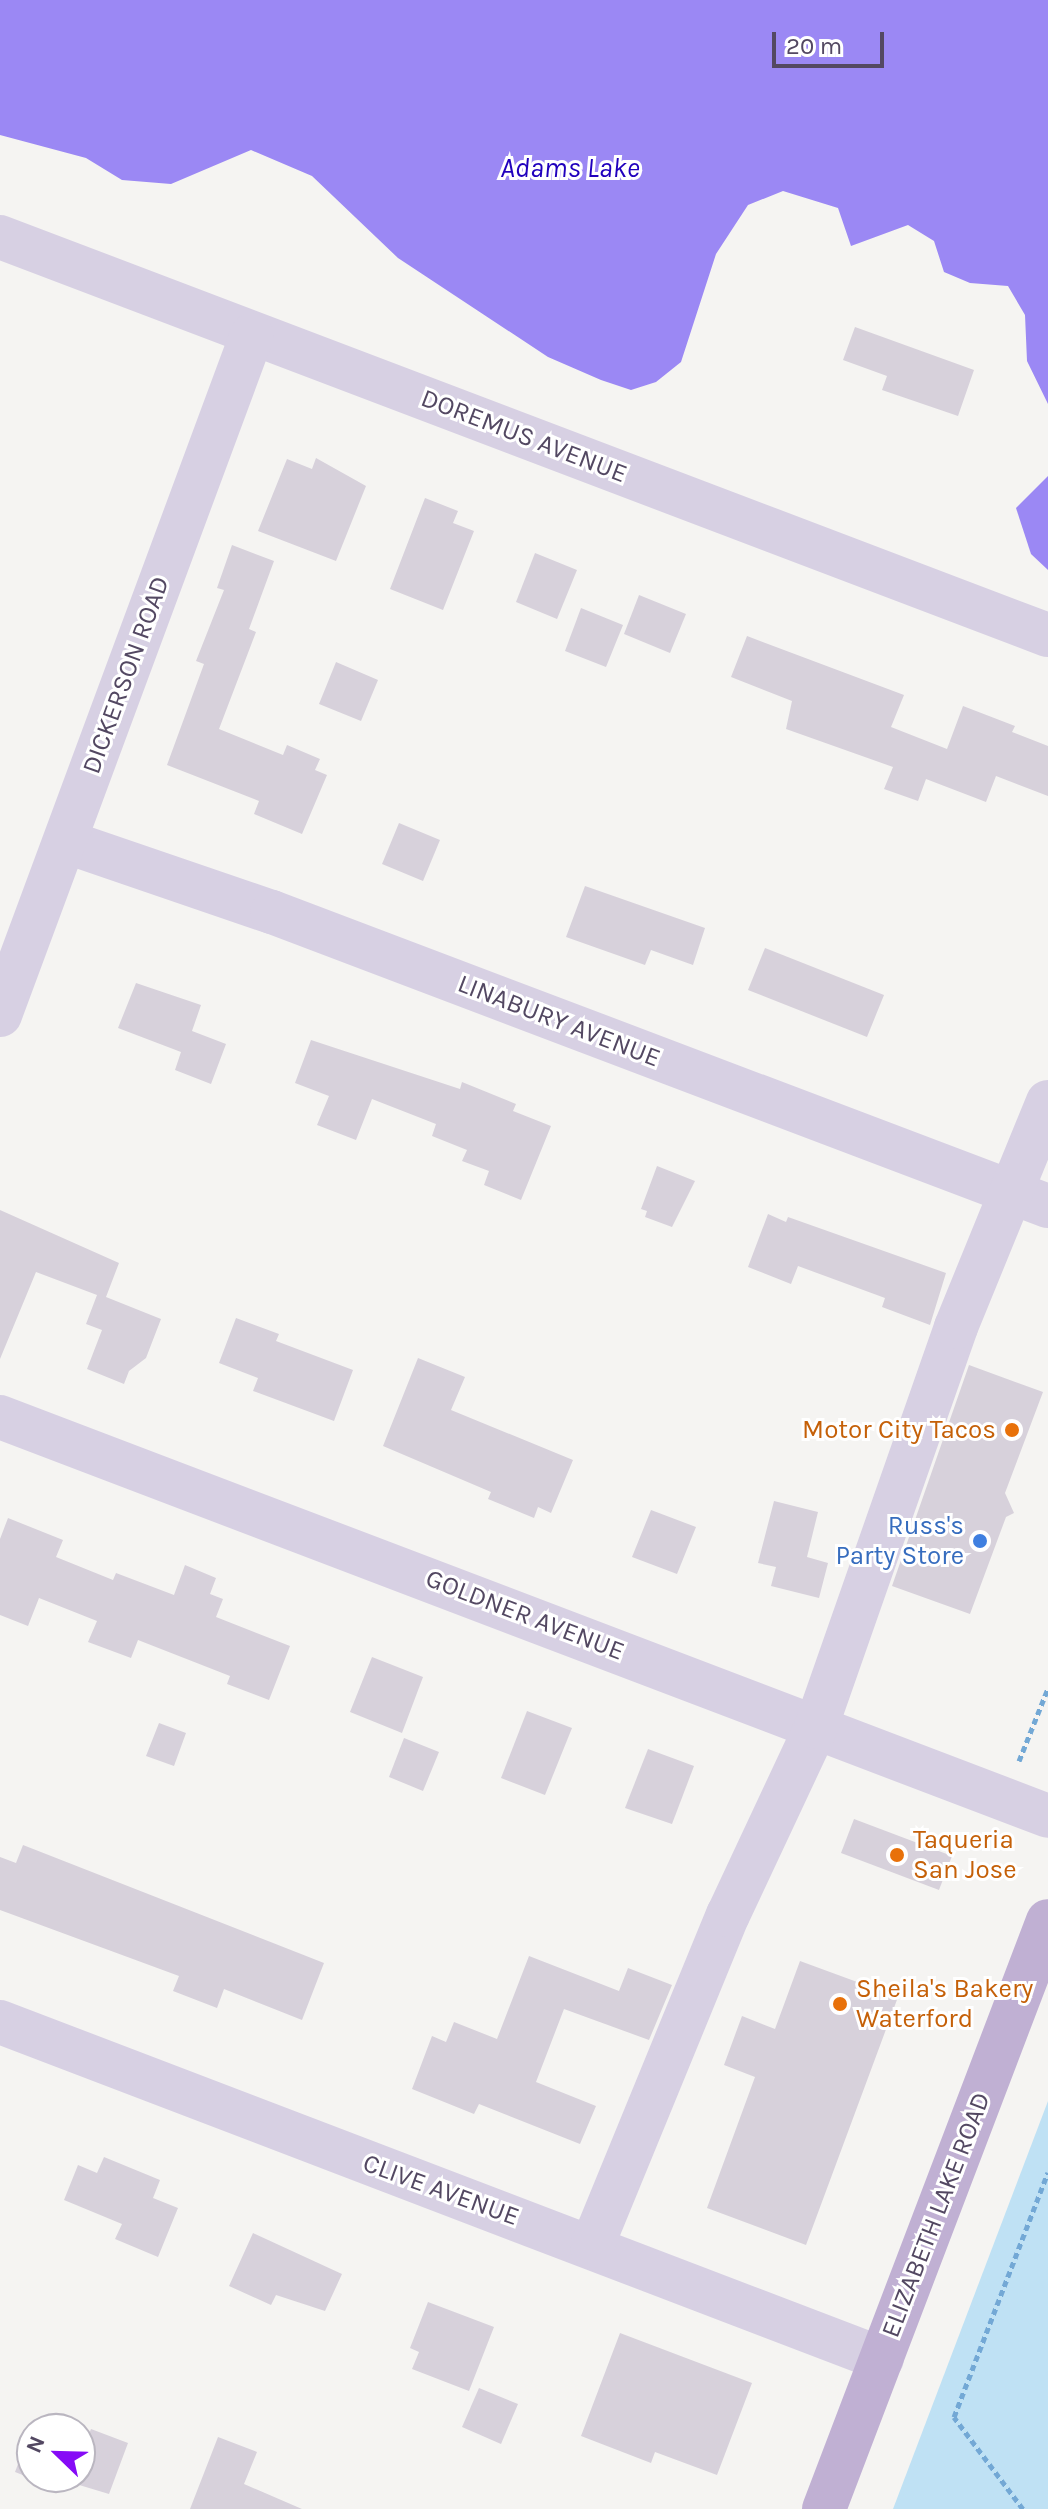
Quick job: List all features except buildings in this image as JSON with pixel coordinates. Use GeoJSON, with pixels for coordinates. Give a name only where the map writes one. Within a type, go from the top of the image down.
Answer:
{"type":"FeatureCollection","features":[{"type":"Feature","properties":{"kind":"main road","name":"ELIZABETH LAKE ROAD"},"geometry":{"type":"LineString","coordinates":[[824,2509],[1048,1921]]}},
{"type":"Feature","properties":{"kind":"street","name":"DOREMUS AVENUE"},"geometry":{"type":"LineString","coordinates":[[0,237],[1048,635]]}},
{"type":"Feature","properties":{"kind":"street","name":"DICKERSON ROAD"},"geometry":{"type":"LineString","coordinates":[[0,1015],[67,842],[252,335]]}},
{"type":"Feature","properties":{"kind":"street","name":"LINABURY AVENUE"},"geometry":{"type":"LineString","coordinates":[[67,842],[272,912],[1030,1199]]}},
{"type":"Feature","properties":{"kind":"street"},"geometry":{"type":"LineString","coordinates":[[592,2246],[728,1915],[816,1727],[858,1598],[956,1327],[1030,1199],[1048,1102]]}},
{"type":"Feature","properties":{"kind":"street","name":"GOLDNER AVENUE"},"geometry":{"type":"LineString","coordinates":[[0,1417],[1048,1816]]}},
{"type":"Feature","properties":{"kind":"street","name":"CLIVE AVENUE"},"geometry":{"type":"LineString","coordinates":[[0,2022],[882,2359]]}},
{"type":"Feature","properties":{"kind":"path"},"geometry":{"type":"LineString","coordinates":[[1004,1799],[1048,1688]]}},
{"type":"Feature","properties":{"kind":"path"},"geometry":{"type":"LineString","coordinates":[[1023,2509],[954,2417],[1048,2172]]}},
{"type":"Feature","properties":{"kind":"shaded area"},"geometry":{"type":"Polygon","coordinates":[[[1048,2101],[1048,2509],[893,2509],[1048,2101]]]}},
{"type":"Feature","properties":{"kind":"water","name":"Adams Lake"},"geometry":{"type":"Polygon","coordinates":[[[0,0],[1048,0],[1048,404],[1027,361],[1025,315],[1008,286],[970,283],[944,272],[934,241],[908,225],[851,246],[838,208],[783,191],[748,205],[716,254],[681,362],[656,382],[631,390],[601,380],[548,357],[398,258],[312,176],[251,150],[171,184],[122,180],[86,158],[0,135],[0,0]]]}},
{"type":"Feature","properties":{"kind":"water"},"geometry":{"type":"Polygon","coordinates":[[[1048,476],[1048,570],[1031,554],[1016,508],[1048,476]]]}},
{"type":"Feature","properties":{"kind":"place","name":"Motor City Tacos"},"geometry":{"type":"Point","coordinates":[1012,1430]}},
{"type":"Feature","properties":{"kind":"place","name":"Russ's Party Store"},"geometry":{"type":"Point","coordinates":[980,1541]}},
{"type":"Feature","properties":{"kind":"place","name":"Taqueria San Jose"},"geometry":{"type":"Point","coordinates":[897,1855]}},
{"type":"Feature","properties":{"kind":"place","name":"Sheila's Bakery Waterford"},"geometry":{"type":"Point","coordinates":[840,2004]}}]}
